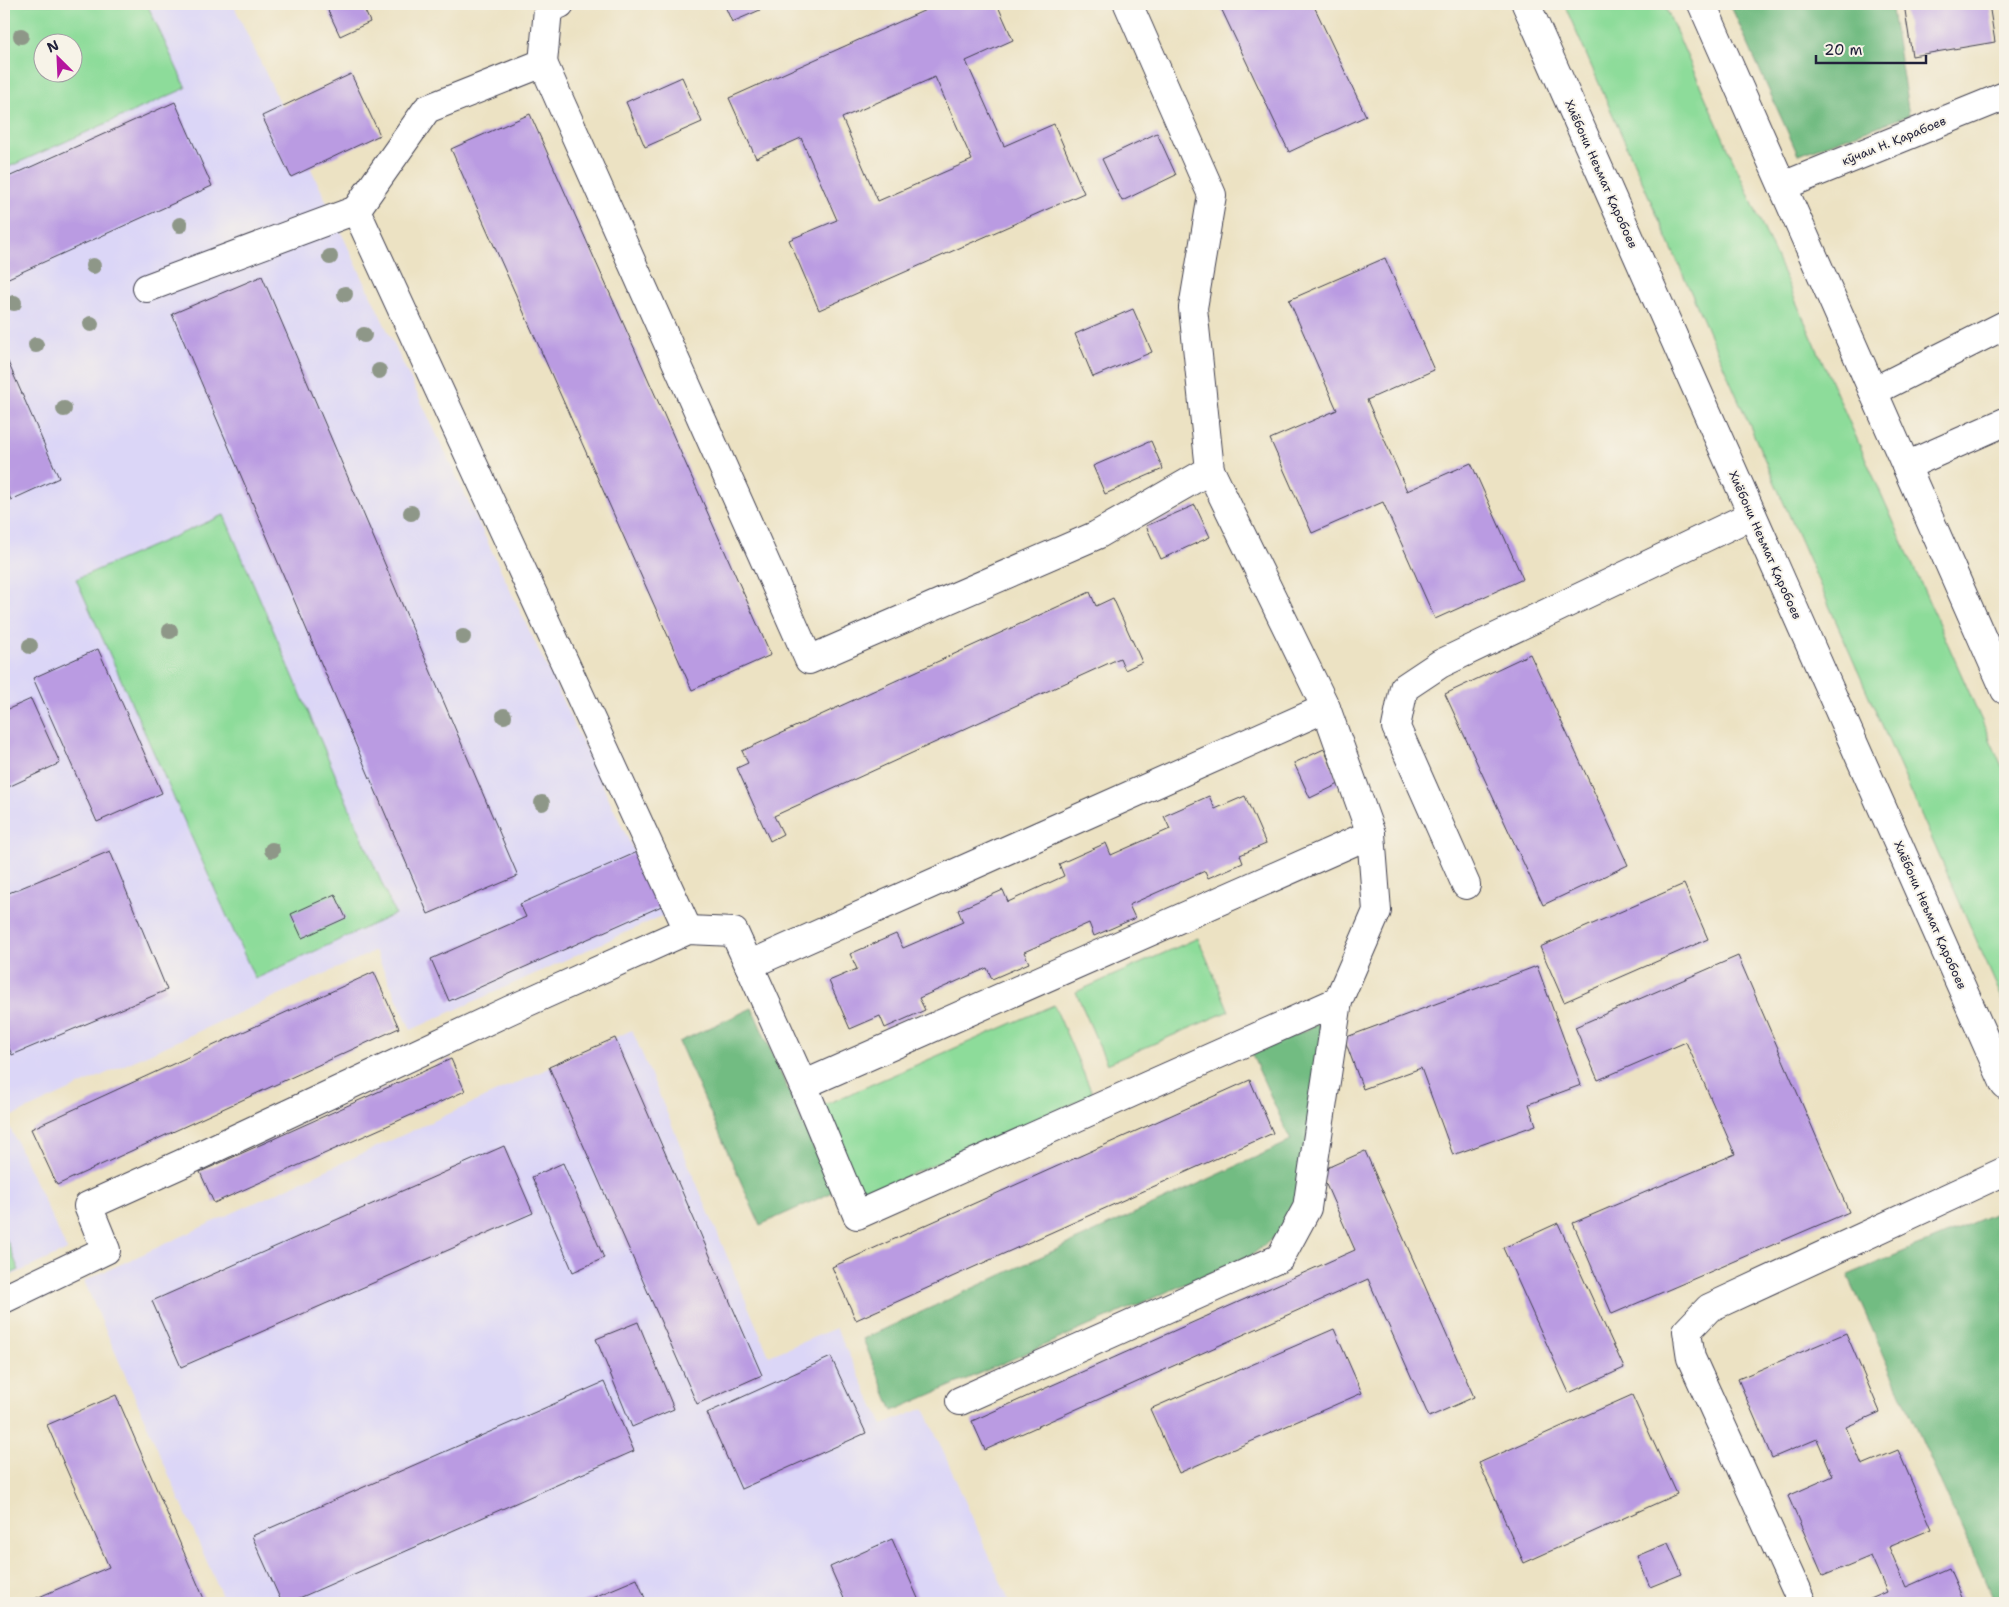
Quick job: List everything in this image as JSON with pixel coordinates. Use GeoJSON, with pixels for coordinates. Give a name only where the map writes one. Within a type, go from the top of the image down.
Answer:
{"type":"FeatureCollection","features":[{"type":"Feature","properties":{"kind":"main road"},"geometry":{"type":"LineString","coordinates":[[560,4],[548,9],[542,63],[808,660],[1097,535],[1210,470]]}},
{"type":"Feature","properties":{"kind":"main road"},"geometry":{"type":"LineString","coordinates":[[960,1401],[1280,1258],[1307,1208],[1338,1001],[1376,910],[1371,834],[1326,708],[1210,470],[1193,308],[1212,194],[1128,4]]}},
{"type":"Feature","properties":{"kind":"main road","name":"Хиёбони Неъмат Қаробоев"},"geometry":{"type":"LineString","coordinates":[[1526,4],[2005,1085]]}},
{"type":"Feature","properties":{"kind":"main road"},"geometry":{"type":"LineString","coordinates":[[1702,4],[2005,690]]}},
{"type":"Feature","properties":{"kind":"main road"},"geometry":{"type":"LineString","coordinates":[[147,288],[356,210],[427,109],[542,63]]}},
{"type":"Feature","properties":{"kind":"main road","name":"кӯчаи Н. Қарабоев"},"geometry":{"type":"LineString","coordinates":[[1783,186],[2005,96]]}},
{"type":"Feature","properties":{"kind":"main road"},"geometry":{"type":"LineString","coordinates":[[356,210],[688,930]]}},
{"type":"Feature","properties":{"kind":"main road"},"geometry":{"type":"LineString","coordinates":[[1874,391],[2005,325]]}},
{"type":"Feature","properties":{"kind":"main road"},"geometry":{"type":"LineString","coordinates":[[1906,466],[2005,422]]}},
{"type":"Feature","properties":{"kind":"main road"},"geometry":{"type":"LineString","coordinates":[[1466,885],[1396,727],[1404,688],[1440,664],[1752,515]]}},
{"type":"Feature","properties":{"kind":"main road"},"geometry":{"type":"LineString","coordinates":[[750,965],[1326,708]]}},
{"type":"Feature","properties":{"kind":"main road"},"geometry":{"type":"LineString","coordinates":[[803,1085],[1371,834]]}},
{"type":"Feature","properties":{"kind":"main road"},"geometry":{"type":"LineString","coordinates":[[4,1299],[106,1250],[88,1206],[510,1010],[688,930],[734,932],[803,1085],[857,1215],[1338,1001]]}},
{"type":"Feature","properties":{"kind":"main road"},"geometry":{"type":"LineString","coordinates":[[1802,1603],[1691,1358],[1688,1331],[1709,1308],[2005,1171]]}},
{"type":"Feature","properties":{"kind":"shaded area"},"geometry":{"type":"Polygon","coordinates":[[[4,4],[233,4],[664,915],[411,1030],[375,951],[6,1119],[67,1250],[4,1279],[4,4]]]}},
{"type":"Feature","properties":{"kind":"shaded area"},"geometry":{"type":"Polygon","coordinates":[[[632,1030],[769,1356],[836,1328],[883,1425],[924,1408],[1010,1603],[225,1603],[84,1281],[632,1030]]]}},
{"type":"Feature","properties":{"kind":"green space"},"geometry":{"type":"Polygon","coordinates":[[[4,4],[147,4],[186,88],[4,169],[4,4]]]}},
{"type":"Feature","properties":{"kind":"green space"},"geometry":{"type":"Polygon","coordinates":[[[1564,4],[1664,4],[2005,773],[2005,1005],[1564,4]]]}},
{"type":"Feature","properties":{"kind":"green space"},"geometry":{"type":"Polygon","coordinates":[[[1730,4],[1891,4],[1909,115],[1798,155],[1730,4]]]}},
{"type":"Feature","properties":{"kind":"green space"},"geometry":{"type":"Polygon","coordinates":[[[224,515],[395,914],[255,979],[76,579],[224,515]]]}},
{"type":"Feature","properties":{"kind":"green space"},"geometry":{"type":"Polygon","coordinates":[[[1198,938],[1229,1011],[1107,1064],[1076,992],[1198,938]]]}},
{"type":"Feature","properties":{"kind":"green space"},"geometry":{"type":"Polygon","coordinates":[[[1054,1005],[1093,1095],[861,1196],[822,1106],[1054,1005]]]}},
{"type":"Feature","properties":{"kind":"green space"},"geometry":{"type":"Polygon","coordinates":[[[752,1008],[833,1192],[760,1225],[679,1042],[752,1008]]]}},
{"type":"Feature","properties":{"kind":"green space"},"geometry":{"type":"Polygon","coordinates":[[[1323,1022],[1301,1190],[1278,1234],[1252,1255],[893,1411],[863,1339],[1291,1141],[1252,1055],[1323,1022]]]}},
{"type":"Feature","properties":{"kind":"green space"},"geometry":{"type":"Polygon","coordinates":[[[2005,1209],[2005,1603],[1995,1603],[1848,1275],[2005,1209]]]}},
{"type":"Feature","properties":{"kind":"green space"},"geometry":{"type":"Polygon","coordinates":[[[4,1234],[19,1270],[4,1277],[4,1234]]]}},
{"type":"Feature","properties":{"kind":"building"},"geometry":{"type":"Polygon","coordinates":[[[325,4],[362,4],[370,22],[340,36],[325,4]]]}},
{"type":"Feature","properties":{"kind":"building"},"geometry":{"type":"Polygon","coordinates":[[[724,4],[774,4],[732,22],[724,4]]]}},
{"type":"Feature","properties":{"kind":"building"},"geometry":{"type":"Polygon","coordinates":[[[939,4],[997,4],[1013,40],[966,61],[1004,146],[1054,124],[1084,193],[819,310],[789,240],[837,220],[801,138],[756,158],[729,98],[939,4]],[[935,77],[842,118],[878,201],[972,160],[935,77]]]}},
{"type":"Feature","properties":{"kind":"building"},"geometry":{"type":"Polygon","coordinates":[[[1219,4],[1313,4],[1366,116],[1289,152],[1219,4]]]}},
{"type":"Feature","properties":{"kind":"building"},"geometry":{"type":"Polygon","coordinates":[[[1904,4],[1989,4],[1995,42],[1912,56],[1904,4]]]}},
{"type":"Feature","properties":{"kind":"building"},"geometry":{"type":"Polygon","coordinates":[[[351,74],[380,135],[291,177],[262,116],[351,74]]]}},
{"type":"Feature","properties":{"kind":"building"},"geometry":{"type":"Polygon","coordinates":[[[682,77],[702,122],[645,147],[626,102],[682,77]]]}},
{"type":"Feature","properties":{"kind":"building"},"geometry":{"type":"Polygon","coordinates":[[[175,102],[212,186],[4,280],[4,179],[175,102]]]}},
{"type":"Feature","properties":{"kind":"building"},"geometry":{"type":"Polygon","coordinates":[[[530,114],[771,655],[692,690],[451,149],[530,114]]]}},
{"type":"Feature","properties":{"kind":"building"},"geometry":{"type":"Polygon","coordinates":[[[1157,133],[1176,175],[1122,201],[1102,159],[1157,133]]]}},
{"type":"Feature","properties":{"kind":"building"},"geometry":{"type":"Polygon","coordinates":[[[1385,258],[1434,370],[1367,400],[1407,491],[1471,463],[1523,579],[1435,619],[1383,502],[1312,533],[1270,439],[1337,410],[1289,300],[1385,258]]]}},
{"type":"Feature","properties":{"kind":"building"},"geometry":{"type":"Polygon","coordinates":[[[262,276],[518,876],[428,914],[172,314],[262,276]]]}},
{"type":"Feature","properties":{"kind":"building"},"geometry":{"type":"Polygon","coordinates":[[[1133,309],[1152,352],[1093,377],[1075,334],[1133,309]]]}},
{"type":"Feature","properties":{"kind":"building"},"geometry":{"type":"Polygon","coordinates":[[[4,353],[59,478],[11,500],[4,483],[4,353]]]}},
{"type":"Feature","properties":{"kind":"building"},"geometry":{"type":"Polygon","coordinates":[[[1151,441],[1163,469],[1105,494],[1093,466],[1151,441]]]}},
{"type":"Feature","properties":{"kind":"building"},"geometry":{"type":"Polygon","coordinates":[[[1195,505],[1210,537],[1161,559],[1146,526],[1195,505]]]}},
{"type":"Feature","properties":{"kind":"building"},"geometry":{"type":"Polygon","coordinates":[[[1090,592],[1096,606],[1113,598],[1142,662],[1125,670],[1120,658],[774,816],[783,834],[770,841],[737,768],[748,763],[742,751],[1090,592]]]}},
{"type":"Feature","properties":{"kind":"building"},"geometry":{"type":"Polygon","coordinates":[[[98,649],[162,793],[97,822],[33,678],[98,649]]]}},
{"type":"Feature","properties":{"kind":"building"},"geometry":{"type":"Polygon","coordinates":[[[1530,654],[1628,865],[1543,905],[1445,694],[1530,654]]]}},
{"type":"Feature","properties":{"kind":"building"},"geometry":{"type":"Polygon","coordinates":[[[31,699],[60,763],[4,789],[4,711],[31,699]]]}},
{"type":"Feature","properties":{"kind":"building"},"geometry":{"type":"Polygon","coordinates":[[[1324,749],[1339,784],[1310,798],[1294,763],[1324,749]]]}},
{"type":"Feature","properties":{"kind":"building"},"geometry":{"type":"Polygon","coordinates":[[[1209,796],[1215,809],[1245,796],[1266,844],[1240,855],[1243,863],[1208,878],[1205,871],[1129,905],[1135,918],[1094,936],[1089,923],[1024,952],[1029,963],[992,979],[987,968],[919,998],[925,1010],[885,1028],[880,1016],[850,1029],[829,981],[857,969],[850,954],[896,934],[903,948],[963,922],[958,910],[1003,890],[1008,902],[1064,876],[1059,864],[1106,843],[1111,855],[1170,829],[1164,816],[1209,796]]]}},
{"type":"Feature","properties":{"kind":"building"},"geometry":{"type":"Polygon","coordinates":[[[642,850],[666,904],[449,1001],[431,959],[526,917],[520,904],[642,850]]]}},
{"type":"Feature","properties":{"kind":"building"},"geometry":{"type":"Polygon","coordinates":[[[110,851],[167,990],[12,1055],[4,1036],[4,895],[110,851]]]}},
{"type":"Feature","properties":{"kind":"building"},"geometry":{"type":"Polygon","coordinates":[[[1684,884],[1708,939],[1564,1002],[1540,947],[1684,884]]]}},
{"type":"Feature","properties":{"kind":"building"},"geometry":{"type":"Polygon","coordinates":[[[335,894],[346,918],[302,938],[291,914],[335,894]]]}},
{"type":"Feature","properties":{"kind":"building"},"geometry":{"type":"Polygon","coordinates":[[[1738,956],[1849,1212],[1612,1314],[1573,1223],[1735,1154],[1686,1042],[1598,1080],[1575,1027],[1738,956]]]}},
{"type":"Feature","properties":{"kind":"building"},"geometry":{"type":"Polygon","coordinates":[[[1537,966],[1581,1085],[1529,1104],[1536,1125],[1453,1155],[1421,1068],[1363,1089],[1344,1038],[1537,966]]]}},
{"type":"Feature","properties":{"kind":"building"},"geometry":{"type":"Polygon","coordinates":[[[374,972],[399,1028],[57,1185],[31,1129],[374,972]]]}},
{"type":"Feature","properties":{"kind":"building"},"geometry":{"type":"Polygon","coordinates":[[[615,1038],[762,1375],[697,1404],[549,1067],[615,1038]]]}},
{"type":"Feature","properties":{"kind":"building"},"geometry":{"type":"Polygon","coordinates":[[[451,1059],[465,1091],[214,1203],[200,1172],[451,1059]]]}},
{"type":"Feature","properties":{"kind":"building"},"geometry":{"type":"Polygon","coordinates":[[[1250,1080],[1273,1133],[856,1320],[832,1267],[1250,1080]]]}},
{"type":"Feature","properties":{"kind":"building"},"geometry":{"type":"Polygon","coordinates":[[[504,1146],[533,1213],[181,1367],[152,1301],[504,1146]]]}},
{"type":"Feature","properties":{"kind":"building"},"geometry":{"type":"Polygon","coordinates":[[[1365,1151],[1474,1397],[1429,1417],[1368,1279],[985,1450],[972,1421],[1355,1250],[1320,1171],[1365,1151]]]}},
{"type":"Feature","properties":{"kind":"building"},"geometry":{"type":"Polygon","coordinates":[[[563,1163],[604,1258],[573,1272],[532,1177],[563,1163]]]}},
{"type":"Feature","properties":{"kind":"building"},"geometry":{"type":"Polygon","coordinates":[[[1558,1223],[1624,1368],[1569,1393],[1503,1248],[1558,1223]]]}},
{"type":"Feature","properties":{"kind":"building"},"geometry":{"type":"Polygon","coordinates":[[[638,1322],[674,1409],[632,1427],[596,1339],[638,1322]]]}},
{"type":"Feature","properties":{"kind":"building"},"geometry":{"type":"Polygon","coordinates":[[[1334,1329],[1362,1393],[1179,1473],[1150,1409],[1334,1329]]]}},
{"type":"Feature","properties":{"kind":"building"},"geometry":{"type":"Polygon","coordinates":[[[1846,1333],[1880,1412],[1846,1427],[1862,1465],[1898,1450],[1932,1529],[1889,1547],[1906,1587],[1949,1568],[1965,1603],[1861,1603],[1887,1592],[1871,1556],[1823,1576],[1788,1496],[1833,1476],[1817,1439],[1772,1458],[1738,1379],[1846,1333]]]}},
{"type":"Feature","properties":{"kind":"building"},"geometry":{"type":"Polygon","coordinates":[[[831,1357],[866,1433],[741,1489],[707,1413],[831,1357]]]}},
{"type":"Feature","properties":{"kind":"building"},"geometry":{"type":"Polygon","coordinates":[[[604,1382],[634,1451],[288,1603],[282,1603],[252,1536],[604,1382]]]}},
{"type":"Feature","properties":{"kind":"building"},"geometry":{"type":"Polygon","coordinates":[[[116,1395],[205,1601],[199,1603],[25,1603],[109,1567],[47,1425],[116,1395]]]}},
{"type":"Feature","properties":{"kind":"building"},"geometry":{"type":"Polygon","coordinates":[[[1632,1395],[1677,1494],[1524,1563],[1479,1463],[1632,1395]]]}},
{"type":"Feature","properties":{"kind":"building"},"geometry":{"type":"Polygon","coordinates":[[[892,1539],[920,1603],[846,1603],[830,1567],[892,1539]]]}},
{"type":"Feature","properties":{"kind":"building"},"geometry":{"type":"Polygon","coordinates":[[[1668,1543],[1682,1574],[1650,1587],[1637,1556],[1668,1543]]]}},
{"type":"Feature","properties":{"kind":"building"},"geometry":{"type":"Polygon","coordinates":[[[637,1579],[647,1603],[580,1603],[637,1579]]]}}]}
